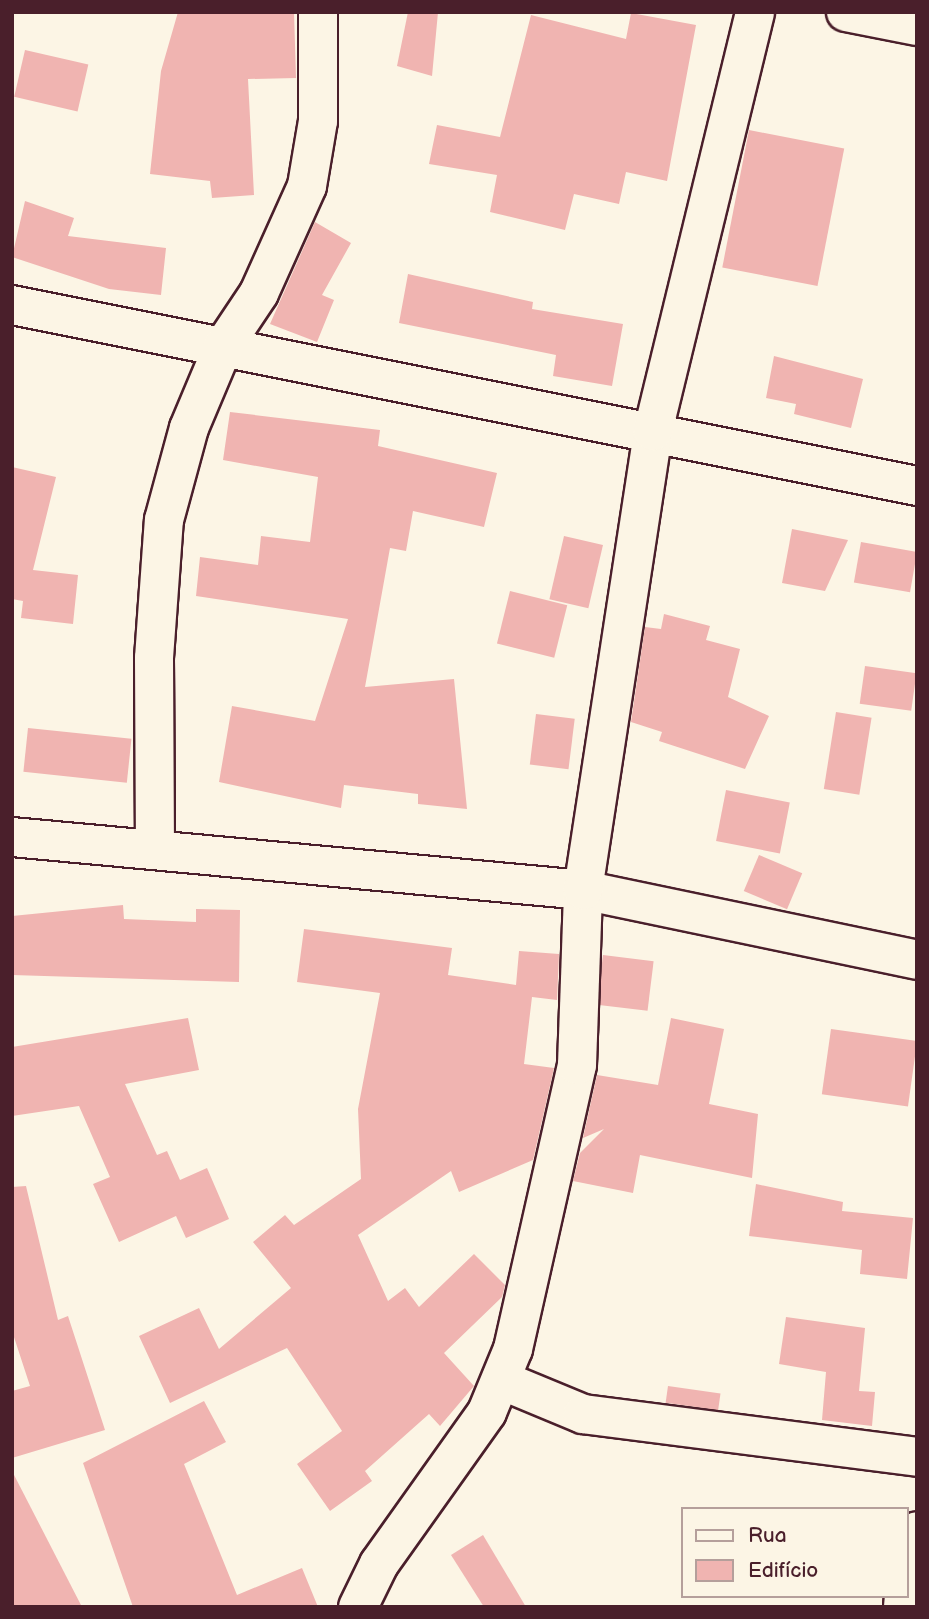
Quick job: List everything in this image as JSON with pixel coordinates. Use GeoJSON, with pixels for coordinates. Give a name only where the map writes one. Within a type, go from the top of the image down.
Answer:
{"type":"FeatureCollection","features":[{"type":"Feature","properties":{"kind":"street"},"geometry":{"type":"LineString","coordinates":[[155,850],[153,658],[164,520],[189,428],[223,346],[259,293],[307,186],[318,121],[318,12]]}},
{"type":"Feature","properties":{"kind":"street"},"geometry":{"type":"LineString","coordinates":[[358,1607],[379,1564],[487,1412],[501,1380],[578,1065],[583,890],[653,431],[755,12]]}},
{"type":"Feature","properties":{"kind":"street"},"geometry":{"type":"LineString","coordinates":[[846,12],[917,26]]}},
{"type":"Feature","properties":{"kind":"street"},"geometry":{"type":"LineString","coordinates":[[12,305],[653,431],[917,486]]}},
{"type":"Feature","properties":{"kind":"street"},"geometry":{"type":"LineString","coordinates":[[12,837],[583,890],[917,960]]}},
{"type":"Feature","properties":{"kind":"street"},"geometry":{"type":"LineString","coordinates":[[501,1380],[583,1414],[917,1457]]}},
{"type":"Feature","properties":{"kind":"street"},"geometry":{"type":"LineString","coordinates":[[908,1565],[917,1531]]}},
{"type":"Feature","properties":{"kind":"building"},"geometry":{"type":"Polygon","coordinates":[[[178,12],[294,12],[296,78],[248,79],[254,195],[212,198],[210,181],[150,174],[161,71],[178,12]]]}},
{"type":"Feature","properties":{"kind":"building"},"geometry":{"type":"Polygon","coordinates":[[[408,12],[438,12],[432,76],[397,66],[408,12]]]}},
{"type":"Feature","properties":{"kind":"building"},"geometry":{"type":"Polygon","coordinates":[[[631,13],[696,25],[667,181],[626,172],[619,204],[574,194],[565,230],[490,212],[497,175],[429,164],[437,125],[500,137],[531,15],[626,39],[631,13]]]}},
{"type":"Feature","properties":{"kind":"building"},"geometry":{"type":"Polygon","coordinates":[[[25,50],[88,65],[78,111],[14,97],[25,50]]]}},
{"type":"Feature","properties":{"kind":"building"},"geometry":{"type":"Polygon","coordinates":[[[749,130],[844,149],[818,286],[722,267],[749,130]]]}},
{"type":"Feature","properties":{"kind":"building"},"geometry":{"type":"Polygon","coordinates":[[[25,201],[74,218],[68,236],[166,248],[161,295],[109,289],[12,257],[25,201]]]}},
{"type":"Feature","properties":{"kind":"building"},"geometry":{"type":"Polygon","coordinates":[[[315,222],[351,243],[322,295],[334,300],[317,342],[270,324],[315,222]]]}},
{"type":"Feature","properties":{"kind":"building"},"geometry":{"type":"Polygon","coordinates":[[[408,274],[533,302],[532,309],[623,324],[612,386],[553,376],[556,355],[399,323],[408,274]]]}},
{"type":"Feature","properties":{"kind":"building"},"geometry":{"type":"Polygon","coordinates":[[[774,356],[863,379],[851,428],[794,414],[796,404],[766,398],[774,356]]]}},
{"type":"Feature","properties":{"kind":"building"},"geometry":{"type":"Polygon","coordinates":[[[230,412],[380,430],[378,446],[497,473],[484,527],[413,511],[406,551],[390,548],[365,687],[454,679],[467,809],[418,804],[418,794],[344,785],[341,808],[219,782],[232,706],[315,721],[348,619],[196,596],[200,557],[258,565],[261,536],[310,542],[318,477],[223,460],[230,412]]]}},
{"type":"Feature","properties":{"kind":"building"},"geometry":{"type":"Polygon","coordinates":[[[12,467],[56,477],[33,570],[78,575],[73,624],[21,618],[23,601],[12,599],[12,467]]]}},
{"type":"Feature","properties":{"kind":"building"},"geometry":{"type":"Polygon","coordinates":[[[792,529],[848,540],[825,591],[782,583],[792,529]]]}},
{"type":"Feature","properties":{"kind":"building"},"geometry":{"type":"Polygon","coordinates":[[[564,536],[603,545],[588,608],[549,599],[564,536]]]}},
{"type":"Feature","properties":{"kind":"building"},"geometry":{"type":"Polygon","coordinates":[[[861,542],[917,552],[910,592],[854,582],[861,542]]]}},
{"type":"Feature","properties":{"kind":"building"},"geometry":{"type":"Polygon","coordinates":[[[510,591],[567,605],[554,658],[497,643],[510,591]]]}},
{"type":"Feature","properties":{"kind":"building"},"geometry":{"type":"Polygon","coordinates":[[[664,614],[710,626],[706,640],[740,649],[728,697],[769,716],[745,769],[659,741],[662,732],[631,722],[645,627],[661,629],[664,614]]]}},
{"type":"Feature","properties":{"kind":"building"},"geometry":{"type":"Polygon","coordinates":[[[865,666],[916,673],[911,711],[860,704],[865,666]]]}},
{"type":"Feature","properties":{"kind":"building"},"geometry":{"type":"Polygon","coordinates":[[[836,712],[872,718],[859,795],[824,789],[836,712]]]}},
{"type":"Feature","properties":{"kind":"building"},"geometry":{"type":"Polygon","coordinates":[[[536,714],[575,719],[568,769],[530,765],[536,714]]]}},
{"type":"Feature","properties":{"kind":"building"},"geometry":{"type":"Polygon","coordinates":[[[28,728],[131,739],[127,783],[23,772],[28,728]]]}},
{"type":"Feature","properties":{"kind":"building"},"geometry":{"type":"Polygon","coordinates":[[[726,790],[790,802],[780,853],[716,841],[726,790]]]}},
{"type":"Feature","properties":{"kind":"building"},"geometry":{"type":"Polygon","coordinates":[[[759,855],[802,873],[787,909],[744,891],[759,855]]]}},
{"type":"Feature","properties":{"kind":"building"},"geometry":{"type":"Polygon","coordinates":[[[123,905],[124,919],[196,922],[196,909],[240,910],[239,982],[12,975],[12,916],[123,905]]]}},
{"type":"Feature","properties":{"kind":"building"},"geometry":{"type":"Polygon","coordinates":[[[304,929],[452,948],[448,975],[516,985],[519,951],[559,954],[557,1000],[532,997],[524,1064],[554,1068],[533,1160],[459,1192],[451,1171],[358,1235],[388,1301],[405,1288],[419,1307],[474,1254],[505,1285],[502,1297],[444,1353],[474,1386],[440,1426],[429,1414],[365,1471],[372,1481],[330,1511],[297,1464],[342,1431],[287,1348],[170,1403],[139,1336],[199,1308],[219,1349],[291,1288],[253,1242],[285,1215],[294,1225],[361,1179],[358,1109],[380,993],[297,982],[304,929]]]}},
{"type":"Feature","properties":{"kind":"building"},"geometry":{"type":"Polygon","coordinates":[[[603,955],[654,961],[648,1011],[597,1005],[603,955]]]}},
{"type":"Feature","properties":{"kind":"building"},"geometry":{"type":"Polygon","coordinates":[[[188,1018],[199,1070],[125,1084],[157,1155],[167,1151],[180,1180],[207,1168],[229,1219],[186,1238],[176,1216],[119,1242],[93,1184],[110,1177],[79,1106],[12,1116],[12,1047],[188,1018]]]}},
{"type":"Feature","properties":{"kind":"building"},"geometry":{"type":"Polygon","coordinates":[[[671,1018],[724,1029],[709,1104],[758,1114],[752,1178],[640,1155],[633,1193],[573,1181],[580,1153],[604,1129],[583,1138],[597,1075],[658,1085],[671,1018]]]}},
{"type":"Feature","properties":{"kind":"building"},"geometry":{"type":"Polygon","coordinates":[[[831,1029],[917,1041],[908,1106],[822,1094],[831,1029]]]}},
{"type":"Feature","properties":{"kind":"building"},"geometry":{"type":"Polygon","coordinates":[[[756,1184],[843,1202],[842,1211],[913,1218],[907,1279],[860,1274],[862,1250],[749,1236],[756,1184]]]}},
{"type":"Feature","properties":{"kind":"building"},"geometry":{"type":"Polygon","coordinates":[[[26,1186],[58,1320],[68,1316],[105,1430],[12,1458],[12,1391],[30,1386],[12,1331],[12,1187],[26,1186]]]}},
{"type":"Feature","properties":{"kind":"building"},"geometry":{"type":"Polygon","coordinates":[[[786,1317],[865,1328],[859,1391],[875,1392],[872,1426],[822,1420],[826,1372],[779,1364],[786,1317]]]}},
{"type":"Feature","properties":{"kind":"building"},"geometry":{"type":"Polygon","coordinates":[[[668,1386],[720,1393],[718,1410],[666,1403],[668,1386]]]}},
{"type":"Feature","properties":{"kind":"building"},"geometry":{"type":"Polygon","coordinates":[[[204,1401],[226,1442],[184,1464],[237,1595],[302,1568],[318,1607],[133,1607],[83,1463],[204,1401]]]}},
{"type":"Feature","properties":{"kind":"building"},"geometry":{"type":"Polygon","coordinates":[[[12,1471],[82,1607],[12,1607],[12,1471]]]}},
{"type":"Feature","properties":{"kind":"building"},"geometry":{"type":"Polygon","coordinates":[[[483,1535],[526,1607],[484,1607],[451,1555],[483,1535]]]}}]}
